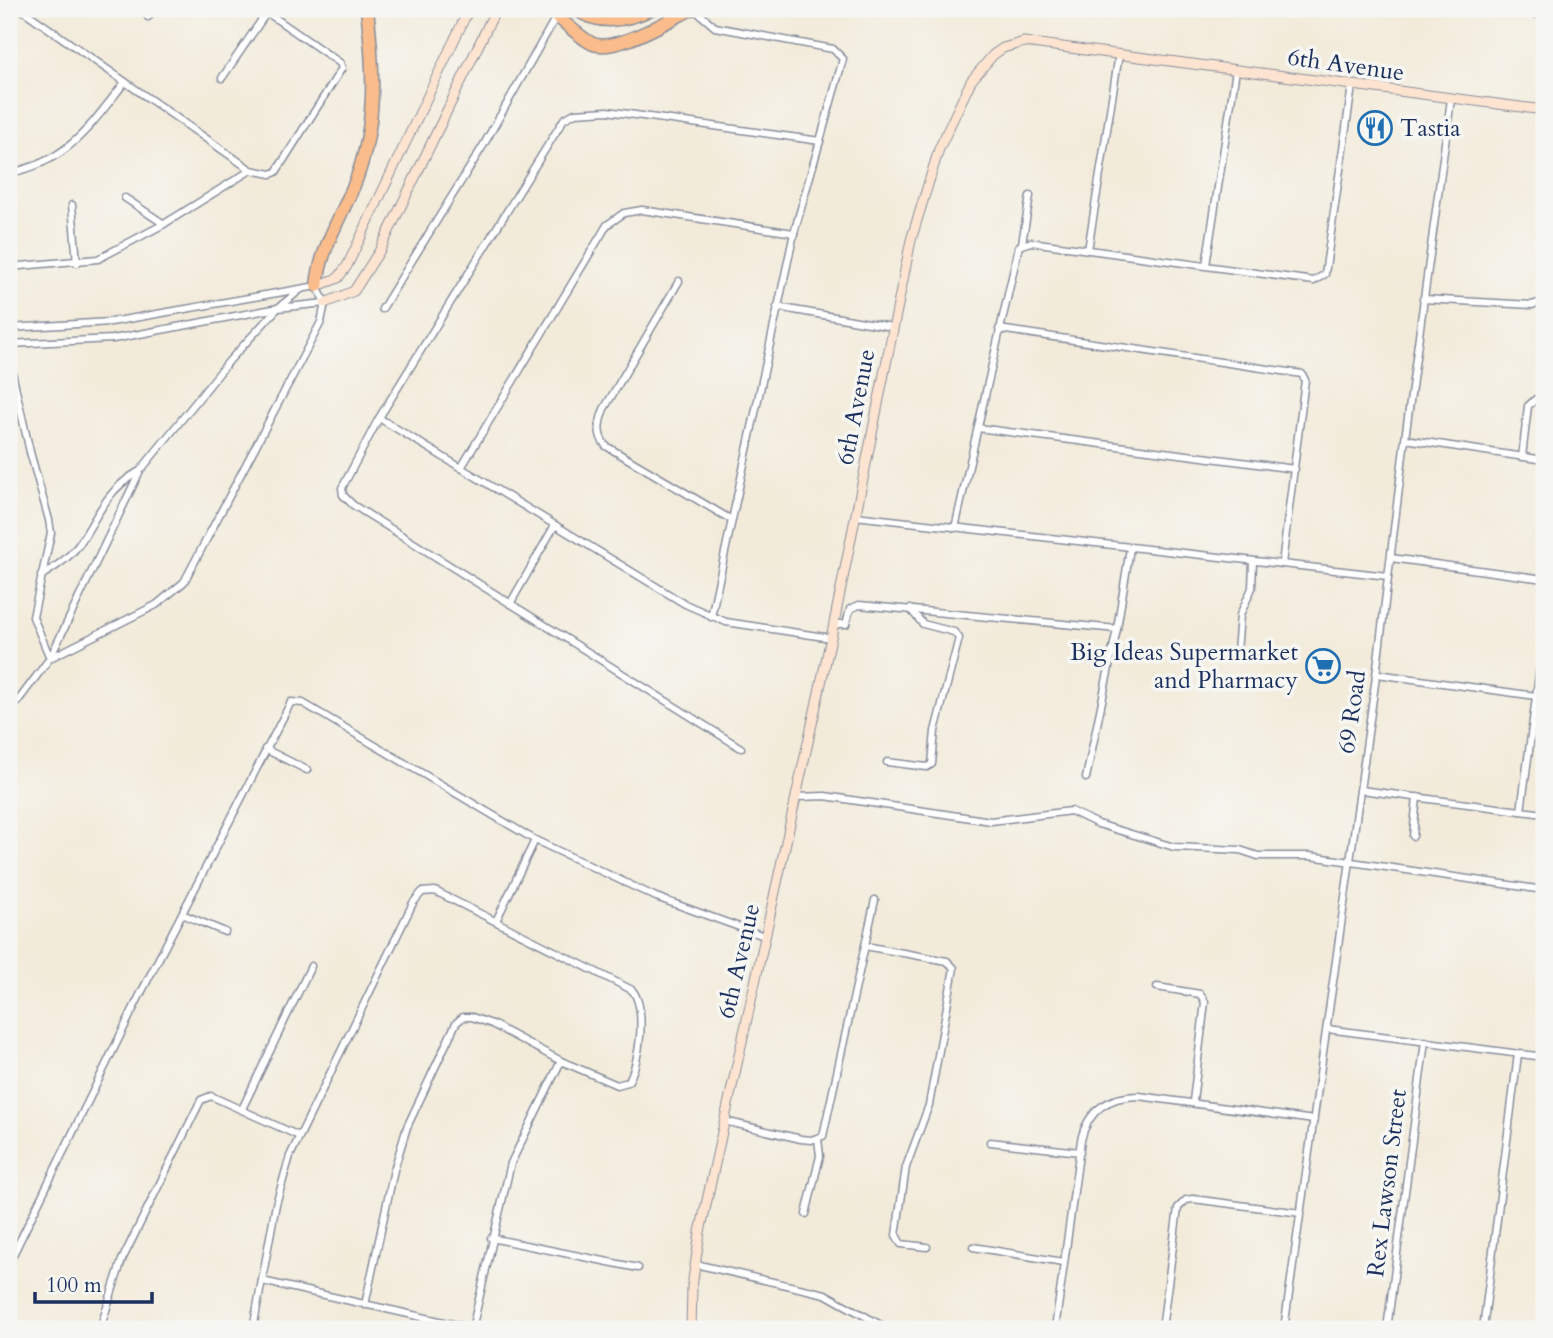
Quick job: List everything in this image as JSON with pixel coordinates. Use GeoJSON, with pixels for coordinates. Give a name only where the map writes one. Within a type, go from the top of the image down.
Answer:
{"type":"FeatureCollection","features":[{"type":"Feature","properties":{"kind":"highway"},"geometry":{"type":"LineString","coordinates":[[317,285],[322,255],[335,232],[367,145],[373,58],[366,9]]}},
{"type":"Feature","properties":{"kind":"highway"},"geometry":{"type":"LineString","coordinates":[[576,9],[594,18],[611,21],[630,18],[651,9]]}},
{"type":"Feature","properties":{"kind":"highway"},"geometry":{"type":"LineString","coordinates":[[552,12],[592,43],[608,46],[693,9]]}},
{"type":"Feature","properties":{"kind":"highway"},"geometry":{"type":"LineString","coordinates":[[1520,9],[1541,12]]}},
{"type":"Feature","properties":{"kind":"street"},"geometry":{"type":"LineString","coordinates":[[20,9],[251,170],[267,174],[276,172],[342,68],[340,63],[265,10],[222,78]]}},
{"type":"Feature","properties":{"kind":"street"},"geometry":{"type":"LineString","coordinates":[[31,16],[36,9]]}},
{"type":"Feature","properties":{"kind":"street"},"geometry":{"type":"LineString","coordinates":[[148,18],[154,9]]}},
{"type":"Feature","properties":{"kind":"street"},"geometry":{"type":"LineString","coordinates":[[9,328],[111,322],[303,288],[338,278],[347,267],[469,9]]}},
{"type":"Feature","properties":{"kind":"street"},"geometry":{"type":"LineString","coordinates":[[9,344],[113,339],[278,308],[326,303],[354,292],[380,250],[496,9]]}},
{"type":"Feature","properties":{"kind":"street"},"geometry":{"type":"LineString","coordinates":[[693,9],[715,26],[839,53],[843,66],[794,233],[730,519],[711,617]]}},
{"type":"Feature","properties":{"kind":"street"},"geometry":{"type":"LineString","coordinates":[[382,309],[483,146],[552,12]]}},
{"type":"Feature","properties":{"kind":"street","name":"6th Avenue"},"geometry":{"type":"LineString","coordinates":[[691,1329],[695,1264],[764,936],[834,624],[892,327],[926,186],[951,120],[982,66],[1003,48],[1024,42],[1544,110]]}},
{"type":"Feature","properties":{"kind":"street"},"geometry":{"type":"LineString","coordinates":[[1088,250],[1119,54]]}},
{"type":"Feature","properties":{"kind":"street"},"geometry":{"type":"LineString","coordinates":[[1206,265],[1236,70]]}},
{"type":"Feature","properties":{"kind":"street"},"geometry":{"type":"LineString","coordinates":[[9,173],[53,159],[69,148],[125,82]]}},
{"type":"Feature","properties":{"kind":"street"},"geometry":{"type":"LineString","coordinates":[[1022,243],[1314,281],[1325,274],[1352,86]]}},
{"type":"Feature","properties":{"kind":"street","name":"69 Road"},"geometry":{"type":"LineString","coordinates":[[1284,1329],[1377,674],[1423,299],[1451,99]]}},
{"type":"Feature","properties":{"kind":"street"},"geometry":{"type":"LineString","coordinates":[[741,748],[353,505],[343,495],[344,479],[559,125],[569,116],[607,111],[820,141]]}},
{"type":"Feature","properties":{"kind":"street"},"geometry":{"type":"LineString","coordinates":[[9,267],[77,263],[121,249],[251,170]]}},
{"type":"Feature","properties":{"kind":"street"},"geometry":{"type":"LineString","coordinates":[[955,528],[1017,250],[1022,243],[1030,196]]}},
{"type":"Feature","properties":{"kind":"street"},"geometry":{"type":"LineString","coordinates":[[125,198],[164,224]]}},
{"type":"Feature","properties":{"kind":"street"},"geometry":{"type":"LineString","coordinates":[[72,205],[77,263]]}},
{"type":"Feature","properties":{"kind":"street"},"geometry":{"type":"LineString","coordinates":[[461,468],[615,217],[642,210],[794,233]]}},
{"type":"Feature","properties":{"kind":"street"},"geometry":{"type":"LineString","coordinates":[[679,282],[604,409],[599,423],[600,435],[606,446],[730,519]]}},
{"type":"Feature","properties":{"kind":"street"},"geometry":{"type":"LineString","coordinates":[[50,658],[156,605],[184,582],[321,322],[326,303],[317,285]]}},
{"type":"Feature","properties":{"kind":"street"},"geometry":{"type":"LineString","coordinates":[[9,713],[50,658],[140,471],[194,401],[278,308],[303,288]]}},
{"type":"Feature","properties":{"kind":"street"},"geometry":{"type":"LineString","coordinates":[[1423,299],[1532,305],[1544,301]]}},
{"type":"Feature","properties":{"kind":"street"},"geometry":{"type":"LineString","coordinates":[[777,307],[892,327]]}},
{"type":"Feature","properties":{"kind":"street"},"geometry":{"type":"LineString","coordinates":[[999,329],[1298,371],[1305,380],[1282,564]]}},
{"type":"Feature","properties":{"kind":"street"},"geometry":{"type":"LineString","coordinates":[[9,359],[51,533],[33,617],[50,658]]}},
{"type":"Feature","properties":{"kind":"street"},"geometry":{"type":"LineString","coordinates":[[1522,457],[1528,406],[1536,399],[1544,398]]}},
{"type":"Feature","properties":{"kind":"street"},"geometry":{"type":"LineString","coordinates":[[379,418],[711,617],[738,624],[831,638]]}},
{"type":"Feature","properties":{"kind":"street"},"geometry":{"type":"LineString","coordinates":[[978,428],[1295,469]]}},
{"type":"Feature","properties":{"kind":"street"},"geometry":{"type":"LineString","coordinates":[[1405,439],[1544,460]]}},
{"type":"Feature","properties":{"kind":"street"},"geometry":{"type":"LineString","coordinates":[[41,576],[61,564],[82,540],[95,514],[128,478],[140,471]]}},
{"type":"Feature","properties":{"kind":"street"},"geometry":{"type":"LineString","coordinates":[[855,516],[1388,576]]}},
{"type":"Feature","properties":{"kind":"street"},"geometry":{"type":"LineString","coordinates":[[510,604],[555,525]]}},
{"type":"Feature","properties":{"kind":"street"},"geometry":{"type":"LineString","coordinates":[[1086,778],[1117,629],[1130,548]]}},
{"type":"Feature","properties":{"kind":"street"},"geometry":{"type":"LineString","coordinates":[[1391,558],[1544,579]]}},
{"type":"Feature","properties":{"kind":"street"},"geometry":{"type":"LineString","coordinates":[[1237,652],[1240,615],[1252,588],[1253,562]]}},
{"type":"Feature","properties":{"kind":"street"},"geometry":{"type":"LineString","coordinates":[[834,624],[845,625],[850,609],[859,605],[1117,629]]}},
{"type":"Feature","properties":{"kind":"street"},"geometry":{"type":"LineString","coordinates":[[887,762],[927,766],[932,764],[935,731],[959,638],[954,632],[923,624],[910,609]]}},
{"type":"Feature","properties":{"kind":"street"},"geometry":{"type":"LineString","coordinates":[[1521,811],[1544,636]]}},
{"type":"Feature","properties":{"kind":"street"},"geometry":{"type":"LineString","coordinates":[[1377,674],[1536,696]]}},
{"type":"Feature","properties":{"kind":"street"},"geometry":{"type":"LineString","coordinates":[[9,1263],[287,706],[297,701],[535,840],[656,897],[764,936]]}},
{"type":"Feature","properties":{"kind":"street"},"geometry":{"type":"LineString","coordinates":[[265,749],[307,770]]}},
{"type":"Feature","properties":{"kind":"street"},"geometry":{"type":"LineString","coordinates":[[1361,790],[1544,814]]}},
{"type":"Feature","properties":{"kind":"street"},"geometry":{"type":"LineString","coordinates":[[797,797],[825,796],[992,821],[1070,810],[1098,824],[1174,847],[1240,850],[1258,856],[1310,856],[1544,890]]}},
{"type":"Feature","properties":{"kind":"street"},"geometry":{"type":"LineString","coordinates":[[1413,836],[1417,797]]}},
{"type":"Feature","properties":{"kind":"street"},"geometry":{"type":"LineString","coordinates":[[496,921],[535,840]]}},
{"type":"Feature","properties":{"kind":"street"},"geometry":{"type":"LineString","coordinates":[[253,1329],[276,1204],[299,1136],[417,897],[422,892],[435,891],[624,986],[638,997],[642,1008],[638,1042],[628,1082],[610,1084],[472,1017],[463,1017],[456,1023],[407,1127],[365,1305]]}},
{"type":"Feature","properties":{"kind":"street"},"geometry":{"type":"LineString","coordinates":[[806,1214],[820,1156],[818,1139],[824,1132],[875,900]]}},
{"type":"Feature","properties":{"kind":"street"},"geometry":{"type":"LineString","coordinates":[[181,914],[225,932]]}},
{"type":"Feature","properties":{"kind":"street"},"geometry":{"type":"LineString","coordinates":[[865,946],[947,961],[954,968],[929,1105],[906,1167],[896,1235],[901,1244],[927,1247]]}},
{"type":"Feature","properties":{"kind":"street"},"geometry":{"type":"LineString","coordinates":[[242,1109],[311,966]]}},
{"type":"Feature","properties":{"kind":"street"},"geometry":{"type":"LineString","coordinates":[[1157,987],[1196,993],[1205,1002],[1193,1101]]}},
{"type":"Feature","properties":{"kind":"street"},"geometry":{"type":"LineString","coordinates":[[1327,1029],[1544,1057]]}},
{"type":"Feature","properties":{"kind":"street","name":"Rex Lawson Street"},"geometry":{"type":"LineString","coordinates":[[1387,1329],[1425,1041]]}},
{"type":"Feature","properties":{"kind":"street"},"geometry":{"type":"LineString","coordinates":[[1483,1329],[1518,1054]]}},
{"type":"Feature","properties":{"kind":"street"},"geometry":{"type":"LineString","coordinates":[[262,1281],[474,1329],[491,1238],[510,1163],[561,1061]]}},
{"type":"Feature","properties":{"kind":"street"},"geometry":{"type":"LineString","coordinates":[[100,1329],[122,1260],[201,1100],[211,1096],[299,1136]]}},
{"type":"Feature","properties":{"kind":"street"},"geometry":{"type":"LineString","coordinates":[[1055,1329],[1080,1152],[1087,1121],[1106,1102],[1131,1096],[1193,1101],[1314,1120]]}},
{"type":"Feature","properties":{"kind":"street"},"geometry":{"type":"LineString","coordinates":[[724,1121],[800,1139],[818,1139]]}},
{"type":"Feature","properties":{"kind":"street"},"geometry":{"type":"LineString","coordinates":[[990,1142],[1080,1152]]}},
{"type":"Feature","properties":{"kind":"street"},"geometry":{"type":"LineString","coordinates":[[1162,1329],[1178,1208],[1193,1199],[1301,1213]]}},
{"type":"Feature","properties":{"kind":"street"},"geometry":{"type":"LineString","coordinates":[[491,1238],[638,1268]]}},
{"type":"Feature","properties":{"kind":"street"},"geometry":{"type":"LineString","coordinates":[[973,1247],[1063,1262]]}},
{"type":"Feature","properties":{"kind":"street"},"geometry":{"type":"LineString","coordinates":[[695,1264],[825,1294],[888,1329]]}},
{"type":"Feature","properties":{"kind":"place","name":"Tastia"},"geometry":{"type":"Point","coordinates":[1375,128]}},
{"type":"Feature","properties":{"kind":"place","name":"Big Ideas Supermarket and Pharmacy"},"geometry":{"type":"Point","coordinates":[1323,666]}}]}
